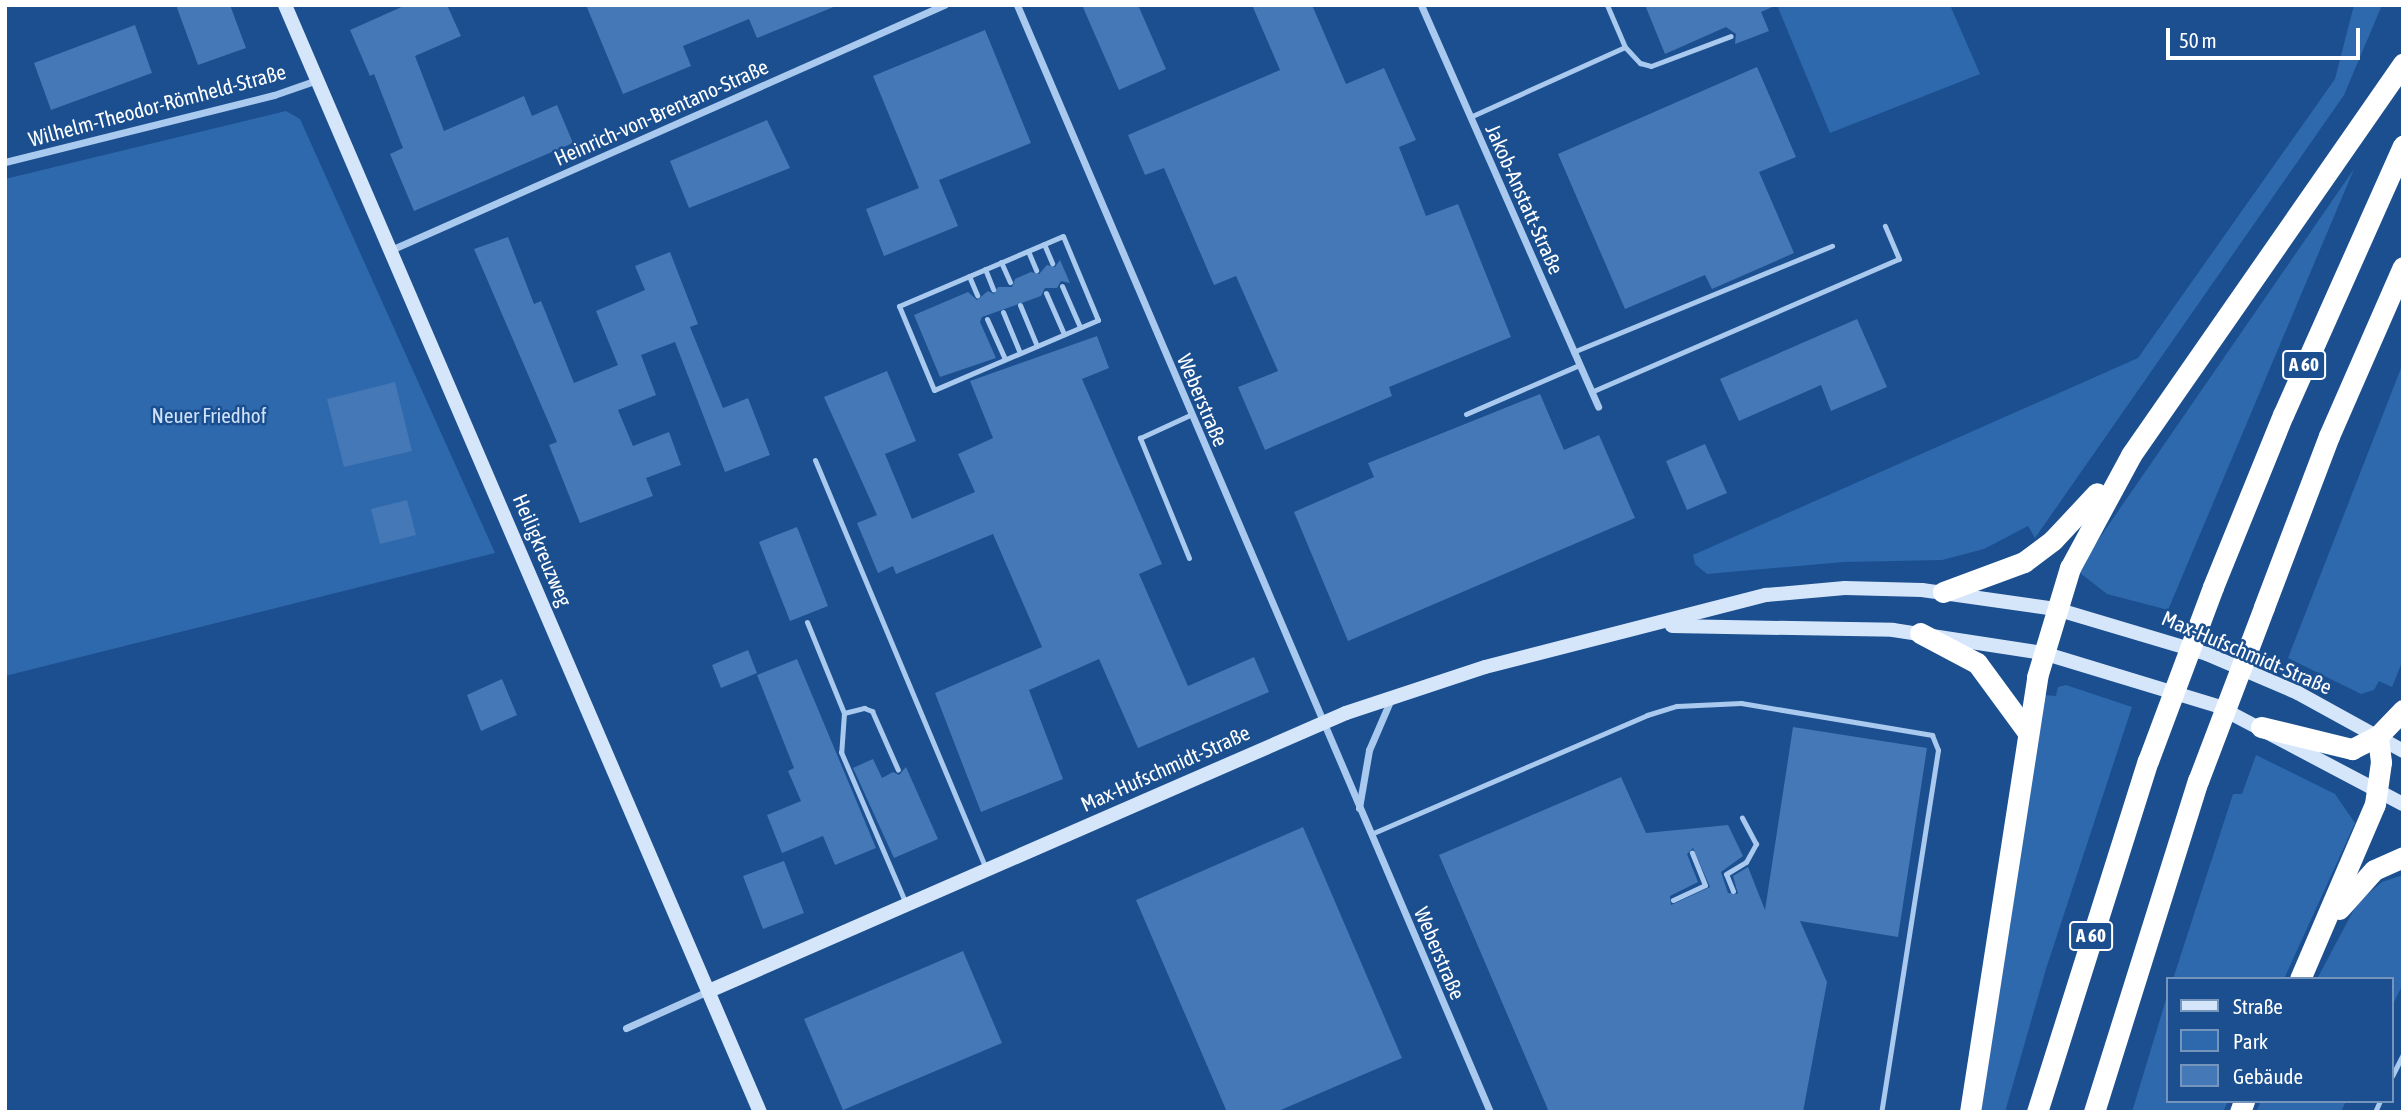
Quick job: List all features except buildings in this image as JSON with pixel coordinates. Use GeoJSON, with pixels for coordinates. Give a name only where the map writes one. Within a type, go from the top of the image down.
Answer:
{"type":"FeatureCollection","features":[{"type":"Feature","properties":{"kind":"highway"},"geometry":{"type":"LineString","coordinates":[[1970,1112],[2027,731],[2043,653],[2056,609],[2091,522],[2131,455],[2403,63]]}},
{"type":"Feature","properties":{"kind":"highway","name":"A 60"},"geometry":{"type":"LineString","coordinates":[[2037,1112],[2148,761],[2213,587],[2293,391],[2403,145]]}},
{"type":"Feature","properties":{"kind":"highway","name":"A 60"},"geometry":{"type":"LineString","coordinates":[[2094,1112],[2198,781],[2329,436],[2403,267]]}},
{"type":"Feature","properties":{"kind":"highway"},"geometry":{"type":"LineString","coordinates":[[1943,592],[2009,569],[2038,552],[2131,455]]}},
{"type":"Feature","properties":{"kind":"highway"},"geometry":{"type":"LineString","coordinates":[[1920,633],[1977,663],[2027,731]]}},
{"type":"Feature","properties":{"kind":"highway"},"geometry":{"type":"LineString","coordinates":[[2261,727],[2345,749],[2378,736],[2403,710]]}},
{"type":"Feature","properties":{"kind":"highway"},"geometry":{"type":"LineString","coordinates":[[2301,977],[2378,791],[2378,736]]}},
{"type":"Feature","properties":{"kind":"highway"},"geometry":{"type":"LineString","coordinates":[[2318,940],[2365,878],[2403,857]]}},
{"type":"Feature","properties":{"kind":"street","name":"Heiligkreuzweg"},"geometry":{"type":"LineString","coordinates":[[285,5],[393,249],[760,1112]]}},
{"type":"Feature","properties":{"kind":"street","name":"Heinrich-von-Brentano-Straße"},"geometry":{"type":"LineString","coordinates":[[393,249],[944,5]]}},
{"type":"Feature","properties":{"kind":"street","name":"Weberstraße"},"geometry":{"type":"LineString","coordinates":[[1017,5],[1490,1112]]}},
{"type":"Feature","properties":{"kind":"street","name":"Jakob-Anstatt-Straße"},"geometry":{"type":"LineString","coordinates":[[1421,5],[1598,407]]}},
{"type":"Feature","properties":{"kind":"street","name":"Wilhelm-Theodor-Römheld-Straße"},"geometry":{"type":"LineString","coordinates":[[5,162],[274,95],[317,80]]}},
{"type":"Feature","properties":{"kind":"street","name":"Max-Hufschmidt-Straße"},"geometry":{"type":"LineString","coordinates":[[709,991],[1322,723],[1392,697],[1559,647],[1653,627],[1734,602],[1799,591],[1943,592],[2056,609],[2207,654],[2298,693],[2403,751]]}},
{"type":"Feature","properties":{"kind":"street","name":"Max-Hufschmidt-Straße"},"geometry":{"type":"LineString","coordinates":[[1653,627],[1809,626],[1920,633],[2043,653],[2175,690],[2261,727],[2403,804]]}},
{"type":"Feature","properties":{"kind":"street"},"geometry":{"type":"LineString","coordinates":[[1359,808],[1369,750],[1392,697]]}},
{"type":"Feature","properties":{"kind":"street"},"geometry":{"type":"LineString","coordinates":[[626,1028],[709,991]]}},
{"type":"Feature","properties":{"kind":"lane"},"geometry":{"type":"LineString","coordinates":[[1607,5],[1625,47],[1640,62],[1651,66],[1731,36]]}},
{"type":"Feature","properties":{"kind":"lane"},"geometry":{"type":"LineString","coordinates":[[1470,117],[1625,47]]}},
{"type":"Feature","properties":{"kind":"lane"},"geometry":{"type":"LineString","coordinates":[[1591,392],[1899,259],[1885,226]]}},
{"type":"Feature","properties":{"kind":"lane"},"geometry":{"type":"LineString","coordinates":[[1063,236],[1098,320],[934,390],[899,306],[1044,244],[1063,236]]}},
{"type":"Feature","properties":{"kind":"lane"},"geometry":{"type":"LineString","coordinates":[[1044,244],[1052,263]]}},
{"type":"Feature","properties":{"kind":"lane"},"geometry":{"type":"LineString","coordinates":[[1573,352],[1832,246]]}},
{"type":"Feature","properties":{"kind":"lane"},"geometry":{"type":"LineString","coordinates":[[1028,251],[1036,270]]}},
{"type":"Feature","properties":{"kind":"lane"},"geometry":{"type":"LineString","coordinates":[[1001,262],[1010,282]]}},
{"type":"Feature","properties":{"kind":"lane"},"geometry":{"type":"LineString","coordinates":[[985,269],[993,289]]}},
{"type":"Feature","properties":{"kind":"lane"},"geometry":{"type":"LineString","coordinates":[[969,276],[977,295]]}},
{"type":"Feature","properties":{"kind":"lane"},"geometry":{"type":"LineString","coordinates":[[1062,286],[1080,327]]}},
{"type":"Feature","properties":{"kind":"lane"},"geometry":{"type":"LineString","coordinates":[[1046,293],[1064,334]]}},
{"type":"Feature","properties":{"kind":"lane"},"geometry":{"type":"LineString","coordinates":[[1020,305],[1037,345]]}},
{"type":"Feature","properties":{"kind":"lane"},"geometry":{"type":"LineString","coordinates":[[1003,312],[1020,353]]}},
{"type":"Feature","properties":{"kind":"lane"},"geometry":{"type":"LineString","coordinates":[[987,319],[1004,359]]}},
{"type":"Feature","properties":{"kind":"lane"},"geometry":{"type":"LineString","coordinates":[[1466,414],[1579,365]]}},
{"type":"Feature","properties":{"kind":"lane"},"geometry":{"type":"LineString","coordinates":[[1189,558],[1140,438],[1191,415]]}},
{"type":"Feature","properties":{"kind":"lane"},"geometry":{"type":"LineString","coordinates":[[815,460],[986,868]]}},
{"type":"Feature","properties":{"kind":"lane"},"geometry":{"type":"LineString","coordinates":[[807,622],[845,713],[841,752],[906,904]]}},
{"type":"Feature","properties":{"kind":"lane"},"geometry":{"type":"LineString","coordinates":[[1370,834],[1633,721],[1677,706],[1741,703],[1932,735],[1938,750],[1881,1112]]}},
{"type":"Feature","properties":{"kind":"lane"},"geometry":{"type":"LineString","coordinates":[[845,713],[864,708],[872,711],[898,770]]}},
{"type":"Feature","properties":{"kind":"lane"},"geometry":{"type":"LineString","coordinates":[[1733,891],[1726,874],[1746,862],[1756,844],[1742,818]]}},
{"type":"Feature","properties":{"kind":"lane"},"geometry":{"type":"LineString","coordinates":[[1673,900],[1705,885],[1692,853]]}},
{"type":"Feature","properties":{"kind":"lane"},"geometry":{"type":"LineString","coordinates":[[2394,1072],[2403,1054]]}},
{"type":"Feature","properties":{"kind":"green space"},"geometry":{"type":"Polygon","coordinates":[[[1777,5],[1950,5],[1980,74],[1830,133],[1777,5]]]}},
{"type":"Feature","properties":{"kind":"green space"},"geometry":{"type":"Polygon","coordinates":[[[2354,5],[2382,5],[2344,95],[2035,538],[2028,526],[1984,549],[1942,560],[1844,562],[1707,574],[1695,564],[1693,555],[2138,358],[2335,79],[2354,5]]]}},
{"type":"Feature","properties":{"kind":"green space","name":"Neuer Friedhof"},"geometry":{"type":"Polygon","coordinates":[[[286,111],[300,119],[495,553],[5,676],[5,179],[286,111]]]}},
{"type":"Feature","properties":{"kind":"green space"},"geometry":{"type":"Polygon","coordinates":[[[2354,169],[2168,610],[2107,594],[2080,573],[2092,549],[2354,169]]]}},
{"type":"Feature","properties":{"kind":"green space"},"geometry":{"type":"Polygon","coordinates":[[[2403,363],[2403,660],[2392,687],[2379,681],[2374,690],[2361,694],[2288,658],[2403,363]]]}},
{"type":"Feature","properties":{"kind":"green space"},"geometry":{"type":"Polygon","coordinates":[[[2066,685],[2132,707],[2046,969],[2005,1112],[1981,1112],[2044,695],[2056,696],[2058,687],[2066,685]]]}},
{"type":"Feature","properties":{"kind":"green space"},"geometry":{"type":"Polygon","coordinates":[[[2256,755],[2335,794],[2355,823],[2285,977],[2174,977],[2233,794],[2242,794],[2256,755]]]}},
{"type":"Feature","properties":{"kind":"green space"},"geometry":{"type":"Polygon","coordinates":[[[2403,875],[2403,984],[2394,1002],[2394,977],[2318,977],[2358,902],[2382,882],[2403,875]]]}},
{"type":"Feature","properties":{"kind":"green space"},"geometry":{"type":"Polygon","coordinates":[[[2166,1000],[2166,1103],[2227,1103],[2223,1112],[2132,1112],[2166,1000]]]}},
{"type":"Feature","properties":{"kind":"green space"},"geometry":{"type":"Polygon","coordinates":[[[2260,1103],[2345,1103],[2341,1112],[2256,1112],[2260,1103]]]}}]}
